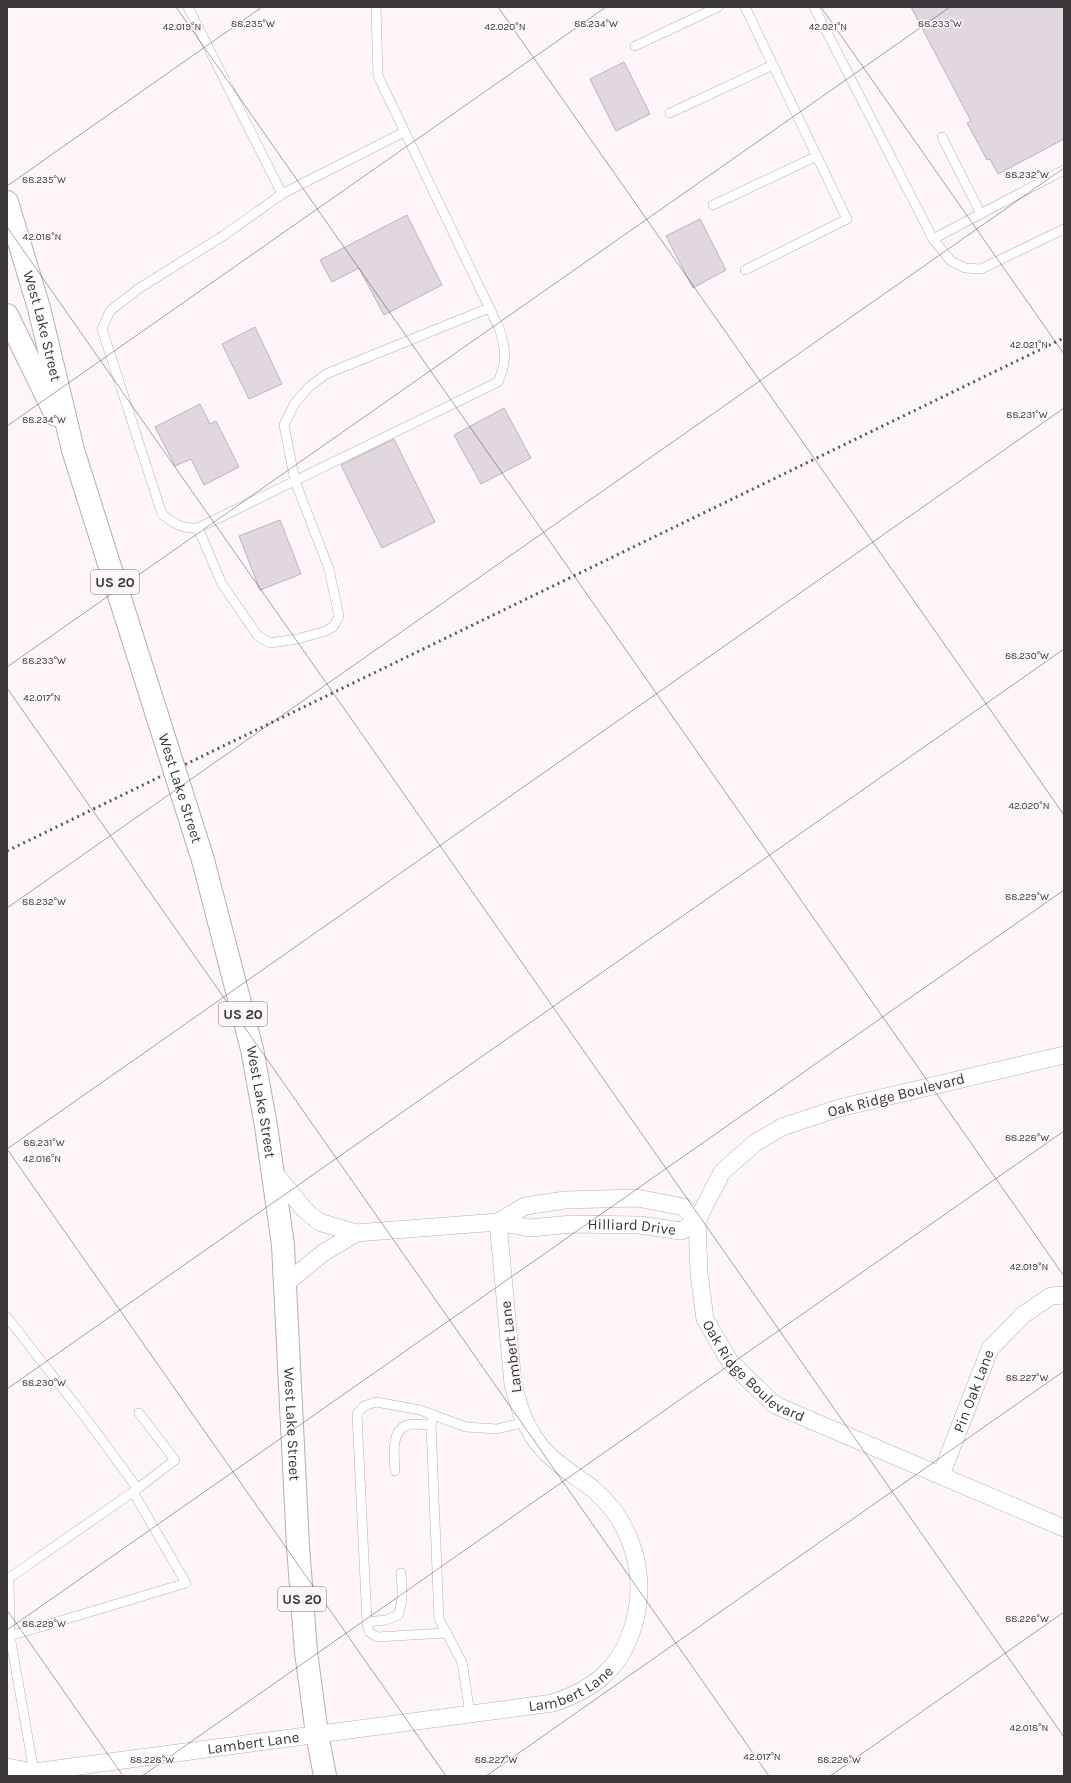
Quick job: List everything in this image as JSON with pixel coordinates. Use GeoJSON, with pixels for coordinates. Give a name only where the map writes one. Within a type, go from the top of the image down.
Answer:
{"type":"FeatureCollection","features":[{"type":"Feature","properties":{"kind":"highway","name":"West Lake Street"},"geometry":{"type":"LineString","coordinates":[[7,202],[39,308],[73,450],[203,860],[252,1049],[283,1245],[299,1554],[306,1652],[317,1734],[325,1776]]}},
{"type":"Feature","properties":{"kind":"highway","name":"West Lake Street"},"geometry":{"type":"LineString","coordinates":[[7,314],[73,450]]}},
{"type":"Feature","properties":{"kind":"street","name":"Oak Ridge Boulevard"},"geometry":{"type":"LineString","coordinates":[[1064,1056],[839,1108],[782,1127],[755,1143],[722,1172],[697,1221],[699,1273],[705,1319],[730,1362],[775,1404],[1064,1528]]}},
{"type":"Feature","properties":{"kind":"street","name":"Hilliard Drive"},"geometry":{"type":"LineString","coordinates":[[272,1170],[304,1209],[319,1222],[356,1233],[498,1222],[530,1228],[572,1224],[639,1225],[681,1231],[697,1221],[684,1208],[637,1198],[566,1200],[525,1206],[498,1222]]}},
{"type":"Feature","properties":{"kind":"street","name":"Lambert Lane"},"geometry":{"type":"LineString","coordinates":[[7,1767],[29,1774],[553,1703],[577,1695],[597,1681],[614,1664],[628,1644],[636,1619],[640,1594],[638,1568],[632,1542],[621,1521],[608,1503],[592,1489],[561,1467],[543,1449],[525,1422],[519,1408],[514,1384],[498,1222]]}},
{"type":"Feature","properties":{"kind":"street","name":"Hilliard Drive"},"geometry":{"type":"LineString","coordinates":[[285,1284],[323,1253],[356,1233]]}},
{"type":"Feature","properties":{"kind":"street","name":"Pin Oak Lane"},"geometry":{"type":"LineString","coordinates":[[941,1475],[990,1349],[1023,1316],[1051,1296],[1064,1295]]}},
{"type":"Feature","properties":{"kind":"lane"},"geometry":{"type":"LineString","coordinates":[[188,7],[282,194]]}},
{"type":"Feature","properties":{"kind":"lane"},"geometry":{"type":"LineString","coordinates":[[376,7],[378,76],[500,330],[506,350],[504,368],[498,382],[198,528],[186,529],[172,523],[162,514],[102,329],[110,311],[138,289],[226,234],[282,194],[404,132]]}},
{"type":"Feature","properties":{"kind":"lane"},"geometry":{"type":"LineString","coordinates":[[635,46],[718,7]]}},
{"type":"Feature","properties":{"kind":"lane"},"geometry":{"type":"LineString","coordinates":[[744,7],[847,218],[745,270]]}},
{"type":"Feature","properties":{"kind":"lane"},"geometry":{"type":"LineString","coordinates":[[814,7],[933,239],[951,261],[965,268],[981,269],[1064,228]]}},
{"type":"Feature","properties":{"kind":"lane"},"geometry":{"type":"LineString","coordinates":[[670,113],[773,65]]}},
{"type":"Feature","properties":{"kind":"lane"},"geometry":{"type":"LineString","coordinates":[[942,137],[981,214]]}},
{"type":"Feature","properties":{"kind":"lane"},"geometry":{"type":"LineString","coordinates":[[713,205],[817,156]]}},
{"type":"Feature","properties":{"kind":"lane"},"geometry":{"type":"LineString","coordinates":[[933,239],[1064,170]]}},
{"type":"Feature","properties":{"kind":"lane"},"geometry":{"type":"LineString","coordinates":[[198,528],[222,584],[258,636],[270,643],[326,631],[334,626],[339,616],[329,569],[295,481],[284,425],[295,403],[309,387],[326,374],[490,308]]}},
{"type":"Feature","properties":{"kind":"lane"},"geometry":{"type":"LineString","coordinates":[[7,1318],[88,1421],[135,1490],[186,1583],[8,1635]]}},
{"type":"Feature","properties":{"kind":"lane"},"geometry":{"type":"LineString","coordinates":[[446,1633],[377,1637],[369,1632],[366,1622],[358,1414],[364,1406],[376,1402],[420,1410],[466,1427],[497,1430],[525,1422]]}},
{"type":"Feature","properties":{"kind":"lane"},"geometry":{"type":"LineString","coordinates":[[29,1774],[8,1635],[8,1578],[135,1490],[174,1460],[139,1413]]}},
{"type":"Feature","properties":{"kind":"lane"},"geometry":{"type":"LineString","coordinates":[[432,1414],[431,1425],[439,1619],[462,1662],[470,1714]]}},
{"type":"Feature","properties":{"kind":"lane"},"geometry":{"type":"LineString","coordinates":[[395,1471],[395,1436],[401,1429],[411,1424],[431,1425]]}},
{"type":"Feature","properties":{"kind":"lane"},"geometry":{"type":"LineString","coordinates":[[366,1622],[386,1620],[398,1615],[402,1606],[403,1597],[401,1573]]}},
{"type":"Feature","properties":{"kind":"building"},"geometry":{"type":"Polygon","coordinates":[[[911,7],[1064,7],[1064,139],[998,174],[990,159],[987,160],[967,123],[971,121],[911,7]]]}},
{"type":"Feature","properties":{"kind":"building"},"geometry":{"type":"Polygon","coordinates":[[[624,62],[650,114],[616,131],[590,79],[624,62]]]}},
{"type":"Feature","properties":{"kind":"building"},"geometry":{"type":"Polygon","coordinates":[[[407,215],[442,285],[384,315],[359,268],[332,282],[320,260],[407,215]]]}},
{"type":"Feature","properties":{"kind":"building"},"geometry":{"type":"Polygon","coordinates":[[[700,219],[726,270],[693,288],[666,236],[700,219]]]}},
{"type":"Feature","properties":{"kind":"building"},"geometry":{"type":"Polygon","coordinates":[[[255,327],[282,384],[249,399],[222,344],[255,327]]]}},
{"type":"Feature","properties":{"kind":"building"},"geometry":{"type":"Polygon","coordinates":[[[200,404],[210,424],[216,421],[239,467],[204,485],[191,459],[175,466],[155,427],[200,404]]]}},
{"type":"Feature","properties":{"kind":"building"},"geometry":{"type":"Polygon","coordinates":[[[504,408],[531,458],[481,484],[454,435],[504,408]]]}},
{"type":"Feature","properties":{"kind":"building"},"geometry":{"type":"Polygon","coordinates":[[[394,439],[435,522],[382,548],[341,465],[394,439]]]}},
{"type":"Feature","properties":{"kind":"building"},"geometry":{"type":"Polygon","coordinates":[[[280,520],[301,574],[260,590],[239,536],[280,520]]]}},
{"type":"Feature","properties":{"kind":"railway"},"geometry":{"type":"LineString","coordinates":[[7,851],[1064,338]]}}]}
